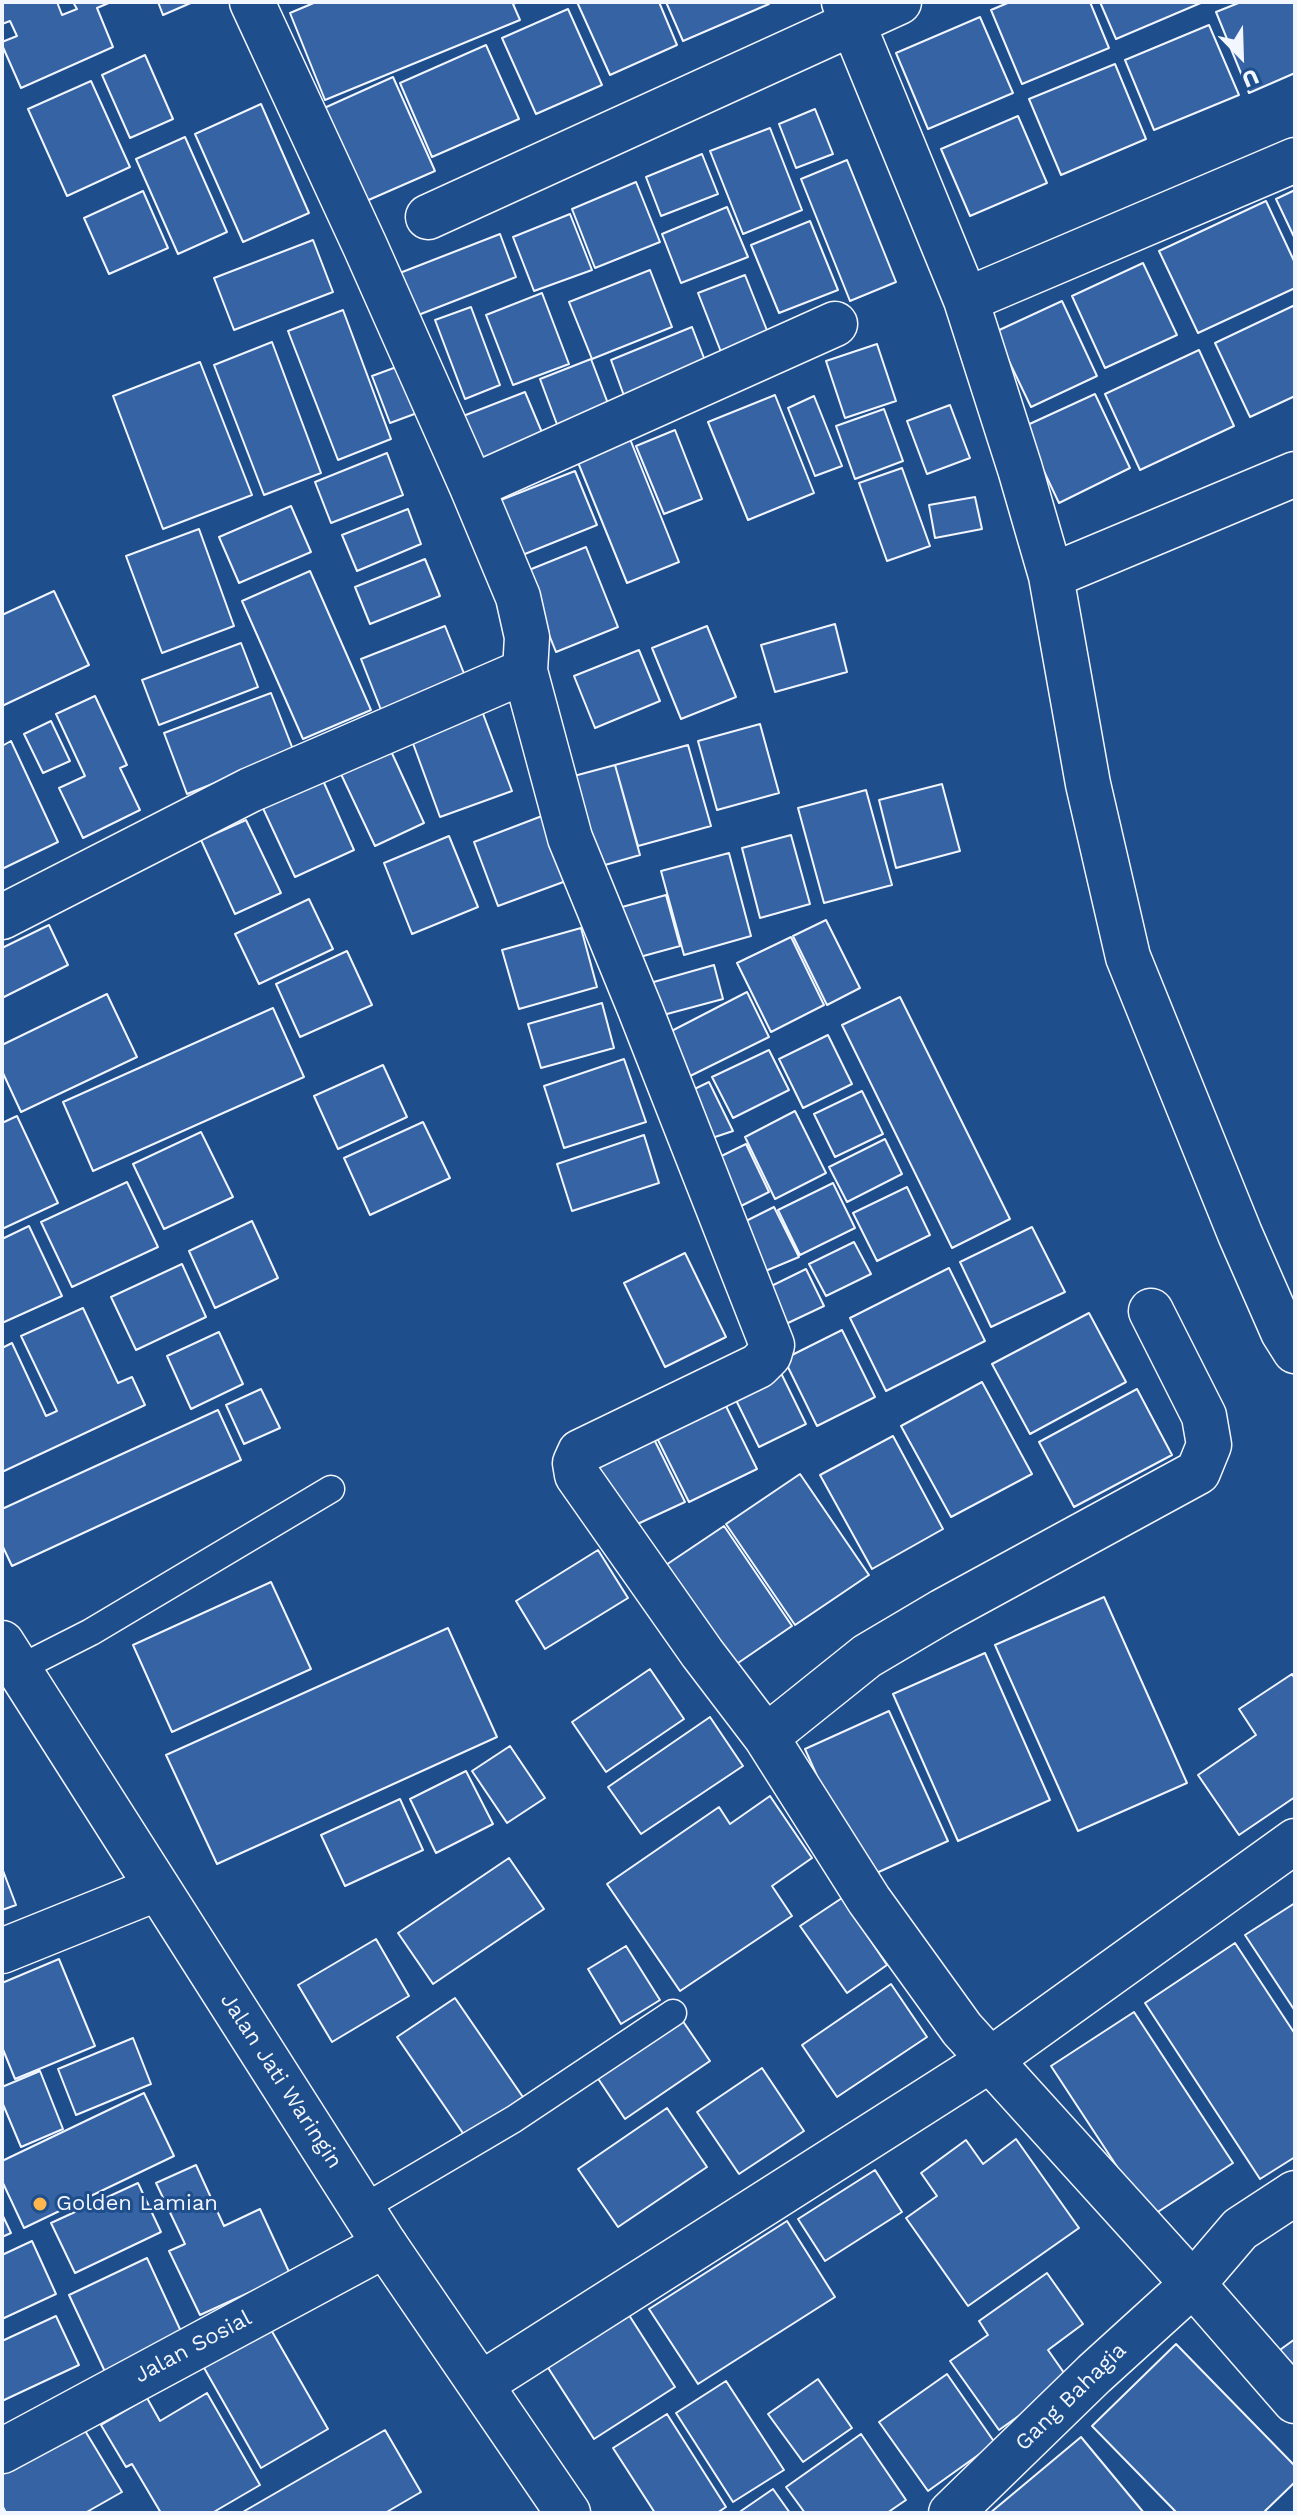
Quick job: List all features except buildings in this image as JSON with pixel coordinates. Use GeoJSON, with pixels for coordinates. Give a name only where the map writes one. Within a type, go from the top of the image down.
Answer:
{"type":"FeatureCollection","features":[{"type":"Feature","properties":{"kind":"street"},"geometry":{"type":"LineString","coordinates":[[252,2],[472,487],[518,597],[527,637],[525,671],[570,838],[772,1345],[769,1355],[758,1366],[580,1452],[575,1469],[596,1505],[766,1737],[869,1900],[962,2029],[1295,2401]]}},
{"type":"Feature","properties":{"kind":"street"},"geometry":{"type":"LineString","coordinates":[[428,217],[848,12],[899,2]]}},
{"type":"Feature","properties":{"kind":"street"},"geometry":{"type":"LineString","coordinates":[[848,12],[966,300],[1051,576],[1088,784],[1128,957],[1240,1234],[1283,1332],[1295,1351]]}},
{"type":"Feature","properties":{"kind":"street"},"geometry":{"type":"LineString","coordinates":[[966,300],[1295,160]]}},
{"type":"Feature","properties":{"kind":"street"},"geometry":{"type":"LineString","coordinates":[[472,487],[835,324]]}},
{"type":"Feature","properties":{"kind":"street"},"geometry":{"type":"LineString","coordinates":[[1051,576],[1295,474]]}},
{"type":"Feature","properties":{"kind":"street"},"geometry":{"type":"LineString","coordinates":[[2,917],[250,790],[525,671]]}},
{"type":"Feature","properties":{"kind":"street"},"geometry":{"type":"LineString","coordinates":[[766,1737],[867,1656],[943,1611],[1198,1472],[1209,1445],[1204,1416],[1151,1311]]}},
{"type":"Feature","properties":{"kind":"street","name":"Jalan Jati Waringin"},"geometry":{"type":"LineString","coordinates":[[11,1656],[156,1889],[385,2245],[568,2513]]}},
{"type":"Feature","properties":{"kind":"street"},"geometry":{"type":"LineString","coordinates":[[481,2384],[990,2060],[1295,1841]]}},
{"type":"Feature","properties":{"kind":"street"},"geometry":{"type":"LineString","coordinates":[[2,1951],[156,1889]]}},
{"type":"Feature","properties":{"kind":"street","name":"Gang Bahagia"},"geometry":{"type":"LineString","coordinates":[[951,2513],[1094,2374],[1193,2284],[1240,2229],[1295,2193]]}},
{"type":"Feature","properties":{"kind":"street","name":"Jalan Sosial"},"geometry":{"type":"LineString","coordinates":[[2,2451],[385,2245]]}},
{"type":"Feature","properties":{"kind":"lane"},"geometry":{"type":"LineString","coordinates":[[11,1656],[91,1632],[331,1489]]}},
{"type":"Feature","properties":{"kind":"lane"},"geometry":{"type":"LineString","coordinates":[[363,2208],[514,2119],[673,2013]]}},
{"type":"Feature","properties":{"kind":"place","name":"Golden Lamian"},"geometry":{"type":"Point","coordinates":[40,2204]}}]}
